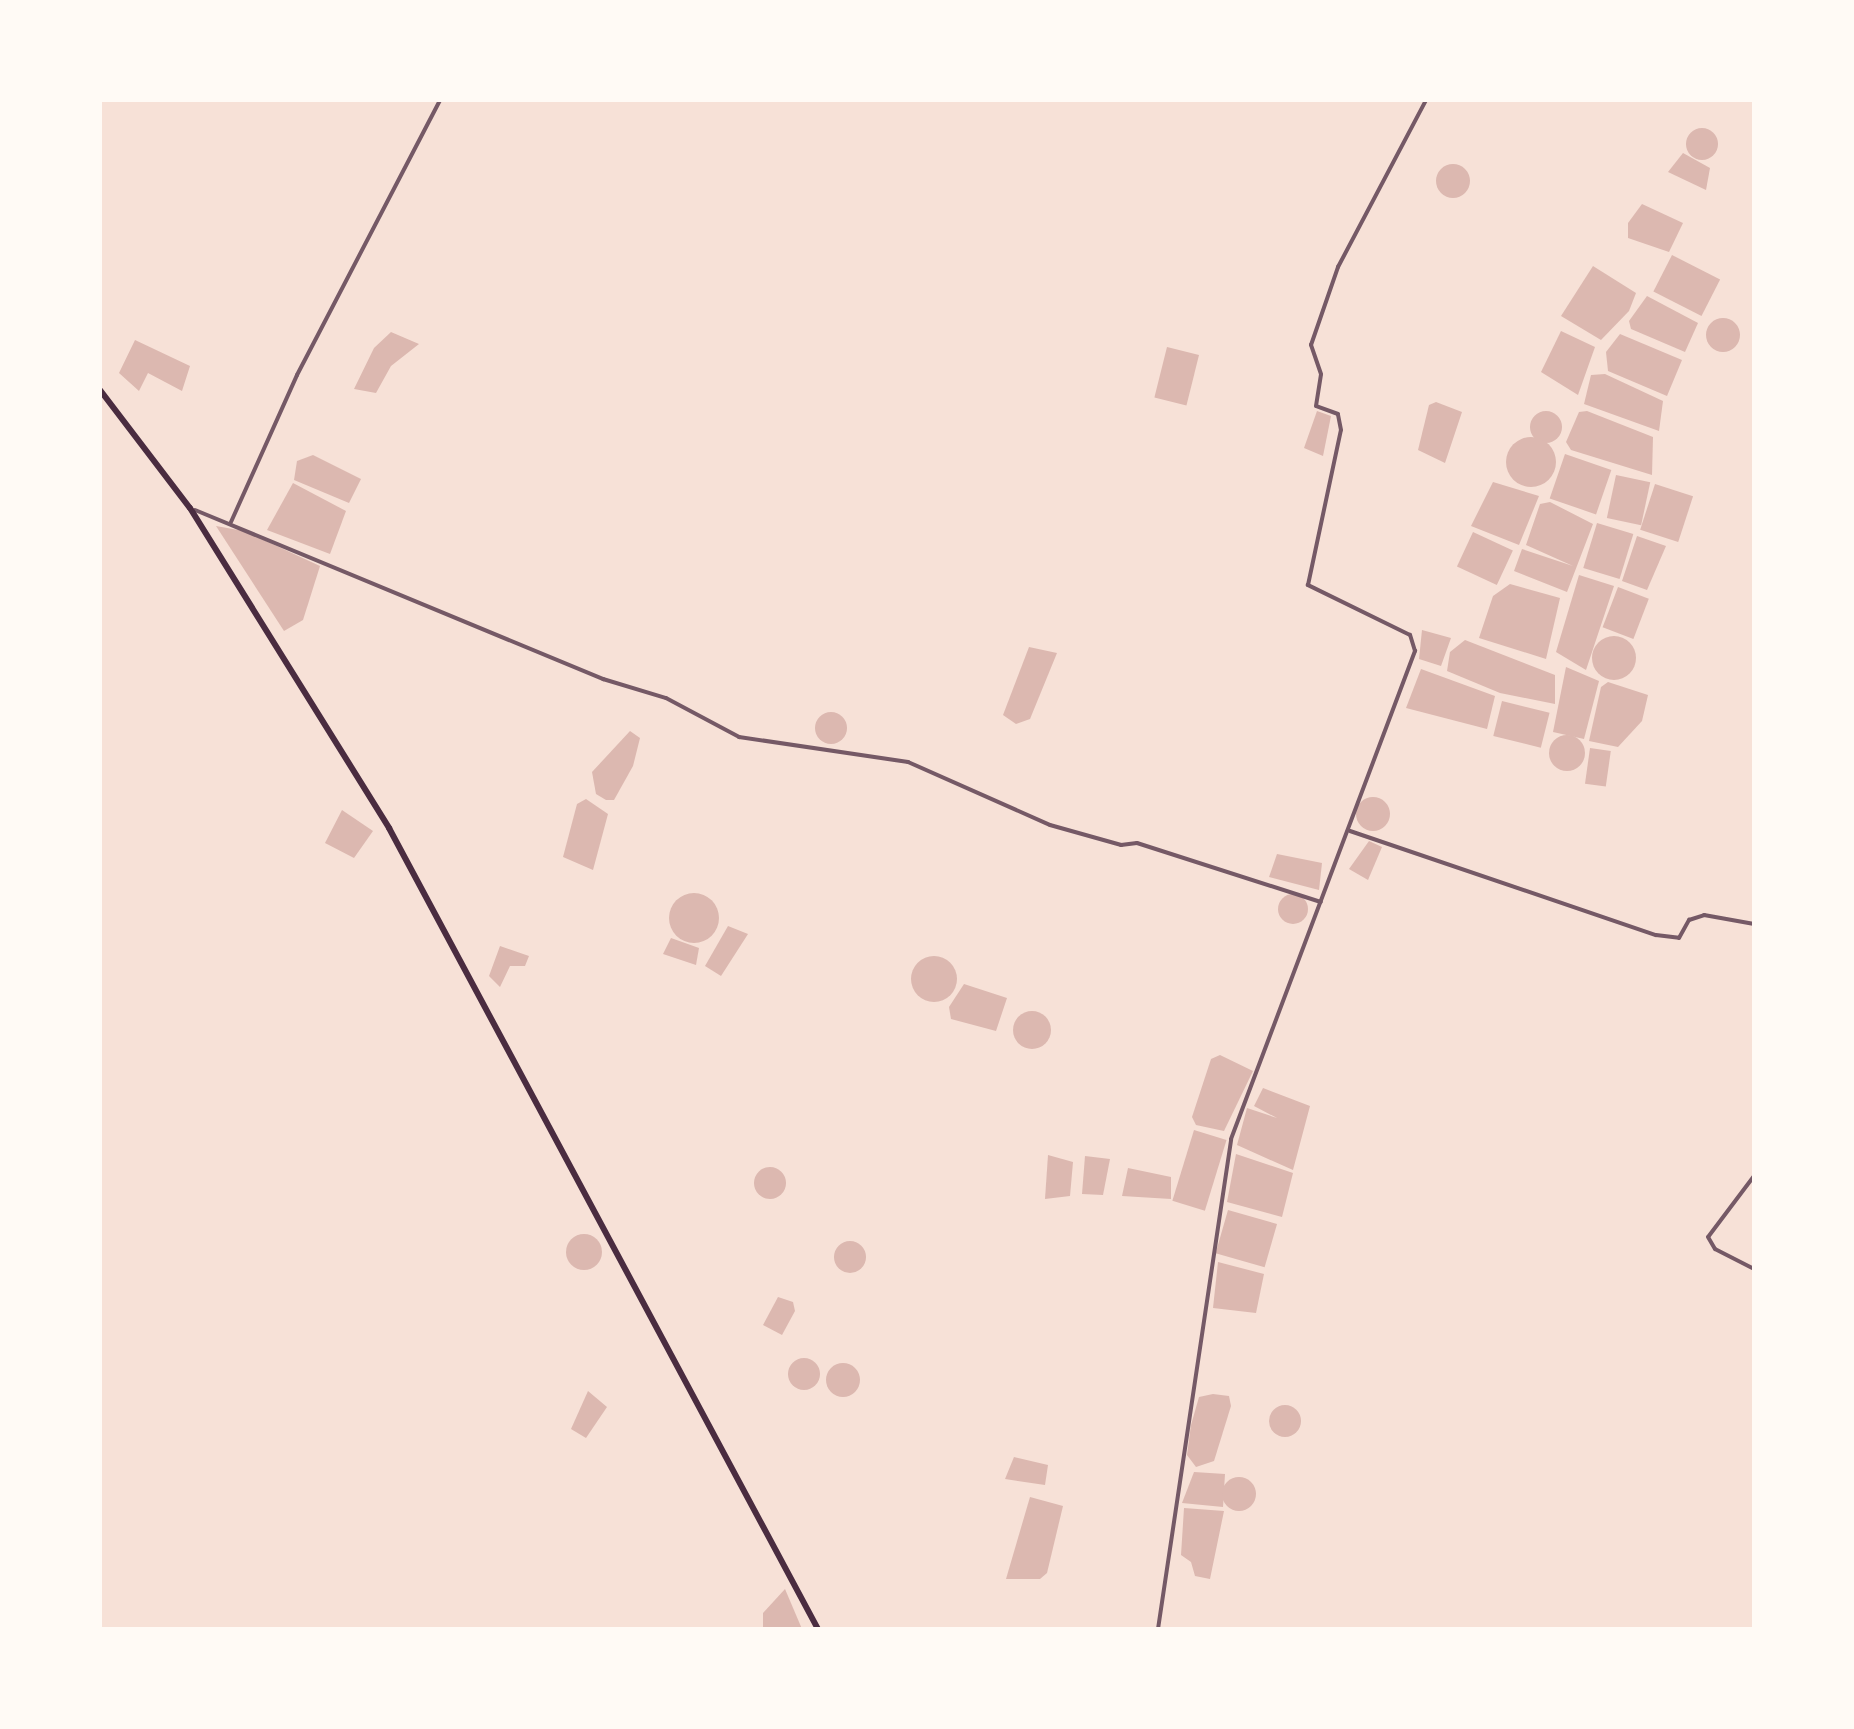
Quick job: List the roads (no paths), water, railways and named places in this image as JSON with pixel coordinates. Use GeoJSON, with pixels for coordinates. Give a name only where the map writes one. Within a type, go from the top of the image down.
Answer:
{"type":"FeatureCollection","features":[{"type":"Feature","properties":{"kind":"main road"},"geometry":{"type":"LineString","coordinates":[[100,390],[190,508],[389,828],[818,1629]]}},
{"type":"Feature","properties":{"kind":"street"},"geometry":{"type":"LineString","coordinates":[[231,522],[297,375],[440,100]]}},
{"type":"Feature","properties":{"kind":"street"},"geometry":{"type":"LineString","coordinates":[[1158,1629],[1204,1350],[1204,1292],[1231,1139],[1414,651],[1410,634],[1308,586],[1340,430],[1338,414],[1316,406],[1322,374],[1312,345],[1338,267],[1426,100]]}},
{"type":"Feature","properties":{"kind":"street"},"geometry":{"type":"LineString","coordinates":[[190,508],[602,680],[666,698],[739,736],[908,762],[1050,825],[1121,845],[1137,842],[1321,902]]}},
{"type":"Feature","properties":{"kind":"street"},"geometry":{"type":"LineString","coordinates":[[1348,830],[1656,935],[1679,938],[1689,920],[1704,916],[1754,924]]}},
{"type":"Feature","properties":{"kind":"street"},"geometry":{"type":"LineString","coordinates":[[1754,1176],[1708,1237],[1715,1248],[1754,1269]]}}]}
